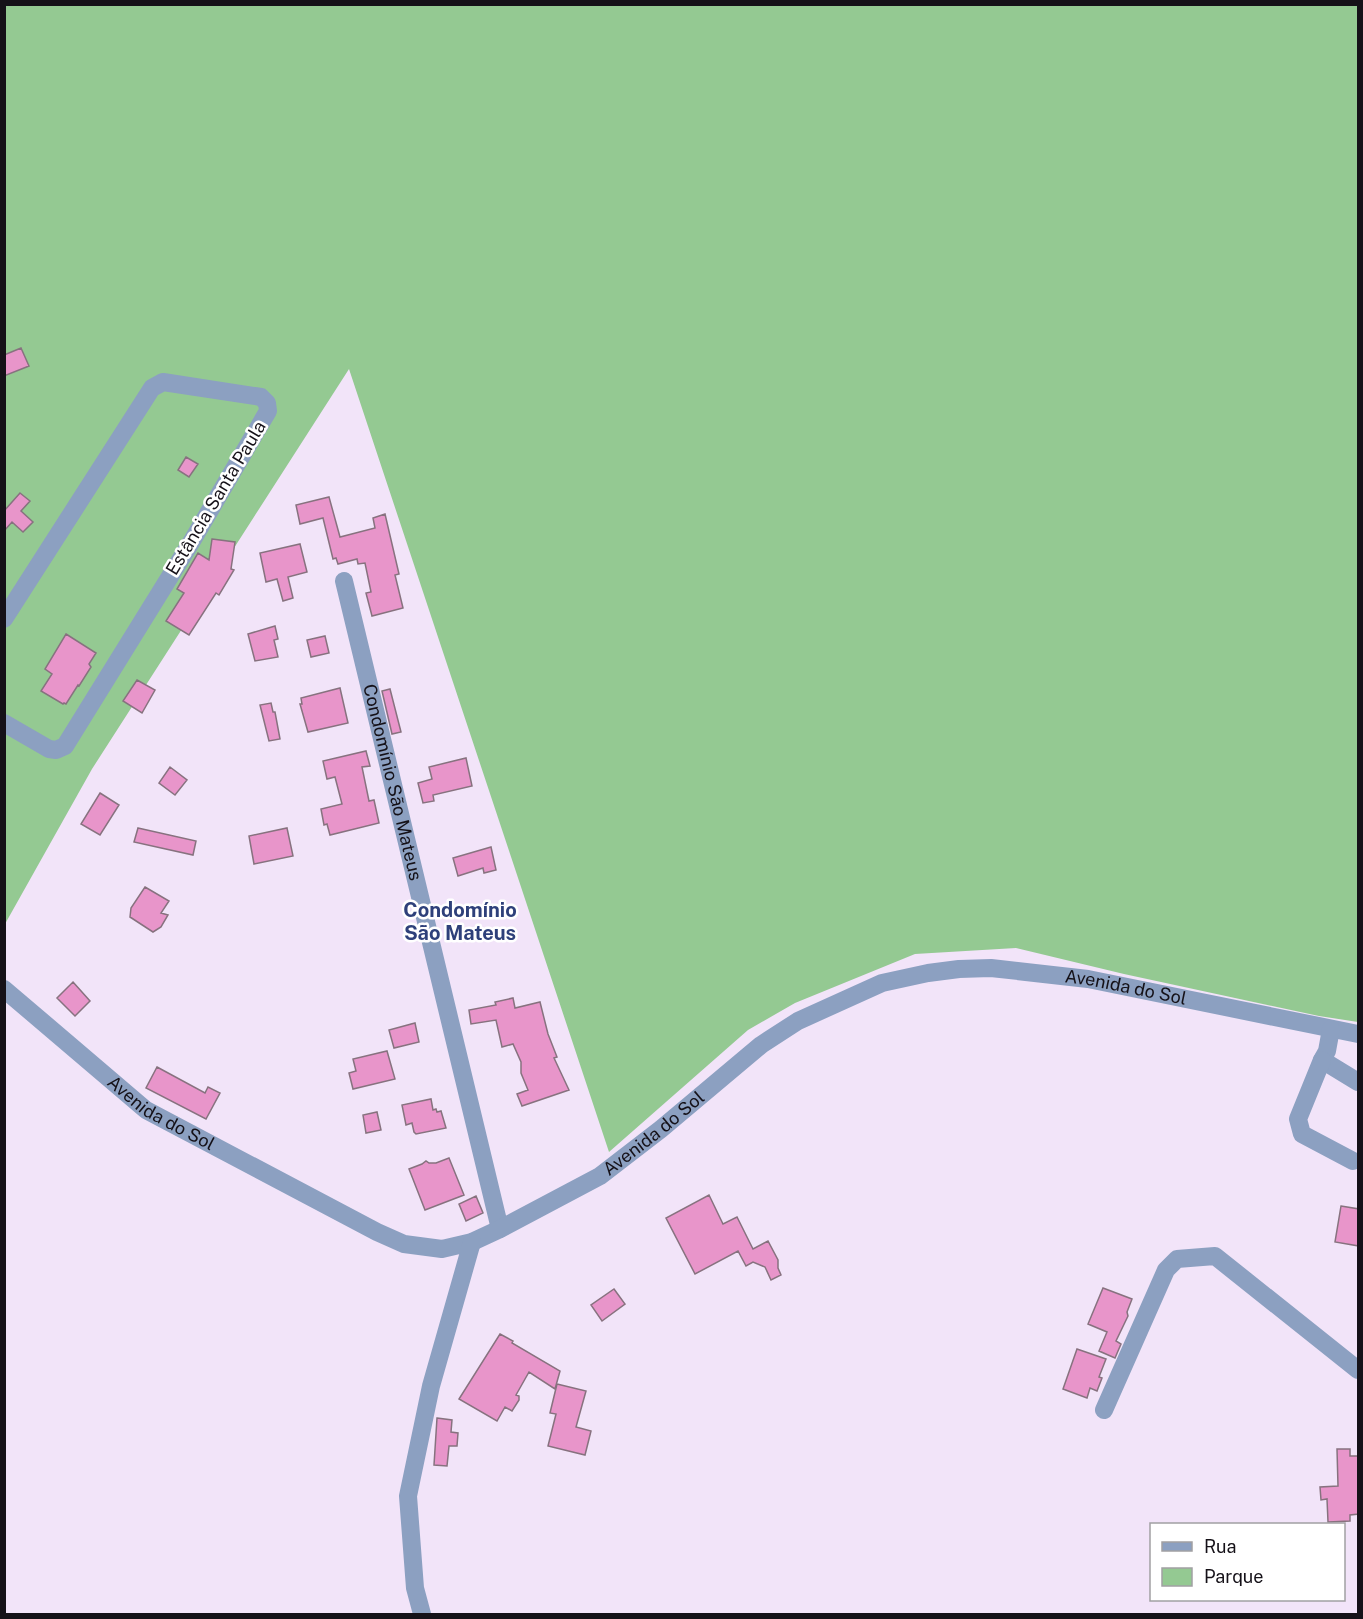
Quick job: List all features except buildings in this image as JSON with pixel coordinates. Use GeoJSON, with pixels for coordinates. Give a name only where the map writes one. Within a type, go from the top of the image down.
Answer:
{"type":"FeatureCollection","features":[{"type":"Feature","properties":{"kind":"street","name":"Estância Santa Paula"},"geometry":{"type":"LineString","coordinates":[[4,619],[152,388],[163,382],[261,397],[267,403],[268,411],[198,531],[65,746],[56,750],[48,749],[4,723]]}},
{"type":"Feature","properties":{"kind":"street","name":"Condomínio São Mateus"},"geometry":{"type":"LineString","coordinates":[[344,580],[500,1229]]}},
{"type":"Feature","properties":{"kind":"street","name":"Avenida do Sol"},"geometry":{"type":"LineString","coordinates":[[4,989],[146,1110],[253,1168],[404,1244],[442,1249],[472,1242],[600,1176],[770,1039],[798,1022],[882,983],[959,969],[1010,969],[1088,979],[1359,1034]]}},
{"type":"Feature","properties":{"kind":"street"},"geometry":{"type":"LineString","coordinates":[[1331,1029],[1327,1051],[1298,1119],[1299,1127],[1302,1134],[1353,1161]]}},
{"type":"Feature","properties":{"kind":"street"},"geometry":{"type":"LineString","coordinates":[[1323,1060],[1359,1082]]}},
{"type":"Feature","properties":{"kind":"street"},"geometry":{"type":"LineString","coordinates":[[422,1614],[415,1588],[408,1496],[431,1386],[472,1242]]}},
{"type":"Feature","properties":{"kind":"street"},"geometry":{"type":"LineString","coordinates":[[1104,1410],[1166,1270],[1177,1258],[1215,1256],[1359,1370]]}},
{"type":"Feature","properties":{"kind":"green space"},"geometry":{"type":"Polygon","coordinates":[[[5,5],[1358,5],[1358,1022],[1319,1016],[1124,974],[1016,948],[915,954],[795,1003],[748,1030],[609,1152],[349,369],[92,769],[5,924],[5,5]]]}},
{"type":"Feature","properties":{"kind":"district","name":"Condomínio São Mateus"},"geometry":{"type":"Point","coordinates":[460,922]}}]}
